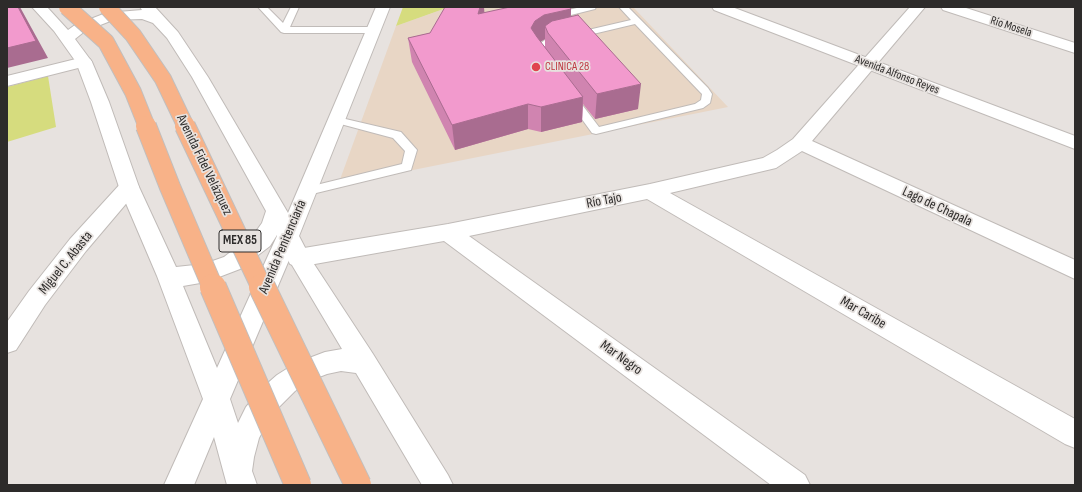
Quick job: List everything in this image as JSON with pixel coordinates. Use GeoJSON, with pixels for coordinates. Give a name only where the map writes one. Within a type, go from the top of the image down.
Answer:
{"type":"FeatureCollection","features":[{"type":"Feature","properties":{"kind":"highway","name":"MEX 85"},"geometry":{"type":"LineString","coordinates":[[67,7],[106,42],[133,92],[170,187],[298,485]]}},
{"type":"Feature","properties":{"kind":"highway","name":"Avenida Fidel Velázquez"},"geometry":{"type":"LineString","coordinates":[[107,7],[137,41],[163,80],[312,395],[358,485]]}},
{"type":"Feature","properties":{"kind":"street"},"geometry":{"type":"LineString","coordinates":[[39,7],[59,28],[84,62],[100,102],[129,187],[168,276],[217,400],[240,482]]}},
{"type":"Feature","properties":{"kind":"street","name":"Avenida Penitenciaría"},"geometry":{"type":"LineString","coordinates":[[179,485],[308,191],[383,7]]}},
{"type":"Feature","properties":{"kind":"street","name":"Avenida Alfonso Reyes"},"geometry":{"type":"LineString","coordinates":[[719,7],[1075,143]]}},
{"type":"Feature","properties":{"kind":"street","name":"Río Tajo"},"geometry":{"type":"LineString","coordinates":[[298,258],[448,232],[650,192],[769,162],[784,155],[800,143],[918,7]]}},
{"type":"Feature","properties":{"kind":"street","name":"Río Mosela"},"geometry":{"type":"LineString","coordinates":[[948,7],[1075,48]]}},
{"type":"Feature","properties":{"kind":"street"},"geometry":{"type":"LineString","coordinates":[[66,39],[80,28],[111,16],[152,13],[173,35],[200,77],[276,211],[298,258],[364,362],[438,485]]}},
{"type":"Feature","properties":{"kind":"street"},"geometry":{"type":"LineString","coordinates":[[7,82],[84,62]]}},
{"type":"Feature","properties":{"kind":"street","name":"Lago de Chapala"},"geometry":{"type":"LineString","coordinates":[[800,143],[1075,270]]}},
{"type":"Feature","properties":{"kind":"street","name":"Miguel C. Abasta"},"geometry":{"type":"LineString","coordinates":[[7,342],[37,298],[78,245],[129,187]]}},
{"type":"Feature","properties":{"kind":"street","name":"Mar Caribe"},"geometry":{"type":"LineString","coordinates":[[650,192],[1075,434]]}},
{"type":"Feature","properties":{"kind":"street"},"geometry":{"type":"LineString","coordinates":[[168,276],[193,276],[206,273],[232,263],[262,240],[273,223],[276,211]]}},
{"type":"Feature","properties":{"kind":"street","name":"Mar Negro"},"geometry":{"type":"LineString","coordinates":[[448,232],[795,485]]}},
{"type":"Feature","properties":{"kind":"street"},"geometry":{"type":"LineString","coordinates":[[240,482],[240,457],[246,436],[256,416],[270,398],[286,383],[305,371],[325,363],[341,360],[364,362]]}},
{"type":"Feature","properties":{"kind":"lane"},"geometry":{"type":"LineString","coordinates":[[262,7],[284,30],[373,30]]}},
{"type":"Feature","properties":{"kind":"lane"},"geometry":{"type":"LineString","coordinates":[[284,30],[295,7]]}},
{"type":"Feature","properties":{"kind":"lane"},"geometry":{"type":"LineString","coordinates":[[544,18],[592,7]]}},
{"type":"Feature","properties":{"kind":"lane"},"geometry":{"type":"LineString","coordinates":[[568,95],[596,131],[704,104],[707,98],[704,90],[637,20],[622,7]]}},
{"type":"Feature","properties":{"kind":"lane"},"geometry":{"type":"LineString","coordinates":[[546,65],[538,52],[542,44],[637,20]]}},
{"type":"Feature","properties":{"kind":"lane"},"geometry":{"type":"LineString","coordinates":[[308,191],[408,167],[411,150],[398,135],[337,120]]}},
{"type":"Feature","properties":{"kind":"shaded area","name":"CLINICA 28"},"geometry":{"type":"Polygon","coordinates":[[[449,7],[633,7],[728,107],[338,185],[396,26],[449,7]]]}},
{"type":"Feature","properties":{"kind":"green space"},"geometry":{"type":"Polygon","coordinates":[[[403,7],[449,7],[396,26],[403,7]]]}},
{"type":"Feature","properties":{"kind":"green space"},"geometry":{"type":"Polygon","coordinates":[[[48,76],[56,127],[7,142],[7,87],[48,76]]]}},
{"type":"Feature","properties":{"kind":"building"},"geometry":{"type":"Polygon","coordinates":[[[7,7],[18,7],[36,41],[7,48],[7,7]]]}},
{"type":"Feature","properties":{"kind":"building"},"geometry":{"type":"Polygon","coordinates":[[[445,7],[480,7],[478,14],[510,7],[570,7],[571,9],[544,15],[535,21],[531,28],[583,97],[541,107],[528,104],[452,125],[408,38],[430,33],[445,7]]]}},
{"type":"Feature","properties":{"kind":"building"},"geometry":{"type":"Polygon","coordinates":[[[578,15],[641,84],[597,94],[548,33],[545,26],[552,21],[578,15]]]}},
{"type":"Feature","properties":{"kind":"place","name":"CLINICA 28"},"geometry":{"type":"Point","coordinates":[536,67]}}]}
